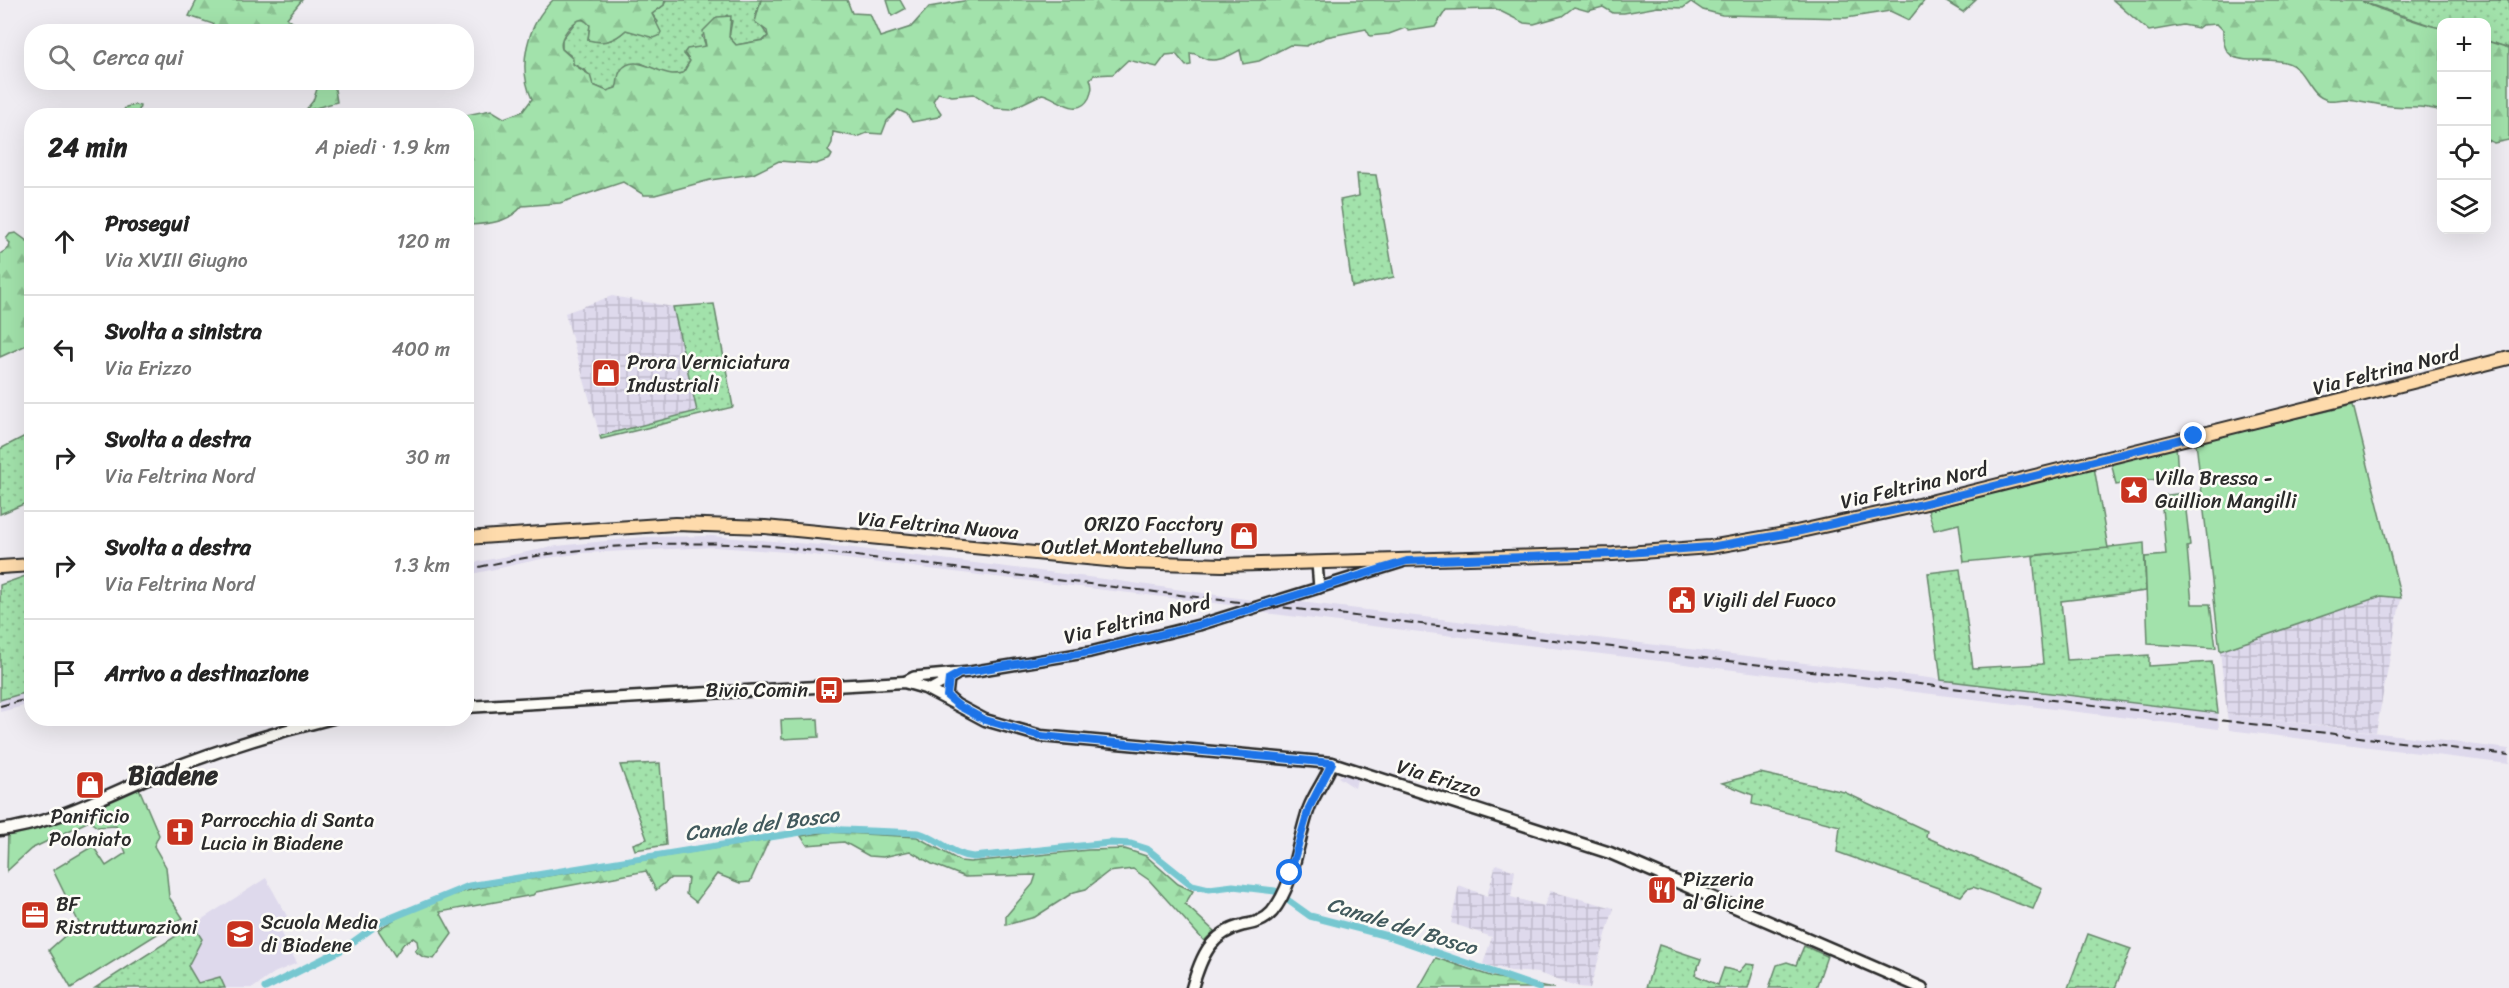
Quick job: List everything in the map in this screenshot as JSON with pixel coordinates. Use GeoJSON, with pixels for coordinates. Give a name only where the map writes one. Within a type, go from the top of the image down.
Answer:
{"type":"FeatureCollection","features":[{"type":"Feature","properties":{"kind":"main road","name":"Via Feltrina Nord"},"geometry":{"type":"LineString","coordinates":[[1407,561],[1642,552],[1710,547],[1796,532],[1910,507],[2509,358]]}},
{"type":"Feature","properties":{"kind":"main road","name":"Via Feltrina Nuova"},"geometry":{"type":"LineString","coordinates":[[474,538],[687,525],[765,527],[1128,562],[1222,565],[1407,561]]}},
{"type":"Feature","properties":{"kind":"main road"},"geometry":{"type":"LineString","coordinates":[[0,567],[24,566]]}},
{"type":"Feature","properties":{"kind":"main road","name":"Via Feltrina Nord"},"geometry":{"type":"LineString","coordinates":[[474,707],[904,682]]}},
{"type":"Feature","properties":{"kind":"main road","name":"Via Erizzo"},"geometry":{"type":"LineString","coordinates":[[904,682],[927,689],[985,720],[1041,736],[1332,763],[1610,853],[1922,988]]}},
{"type":"Feature","properties":{"kind":"main road"},"geometry":{"type":"LineString","coordinates":[[0,830],[39,822],[182,764],[302,726]]}},
{"type":"Feature","properties":{"kind":"main road"},"geometry":{"type":"LineString","coordinates":[[1192,988],[1205,952],[1216,937],[1229,929],[1260,921],[1272,911],[1281,897],[1309,808],[1332,763]]}},
{"type":"Feature","properties":{"kind":"street","name":"Via Feltrina Nord"},"geometry":{"type":"LineString","coordinates":[[904,682],[914,677],[960,673],[1090,652],[1199,625],[1407,561]]}},
{"type":"Feature","properties":{"kind":"street"},"geometry":{"type":"LineString","coordinates":[[1317,563],[1319,588]]}},
{"type":"Feature","properties":{"kind":"street","name":"Via Feltrina Nord"},"geometry":{"type":"LineString","coordinates":[[927,689],[960,673]]}},
{"type":"Feature","properties":{"kind":"street"},"geometry":{"type":"LineString","coordinates":[[927,689],[932,675]]}},
{"type":"Feature","properties":{"kind":"street"},"geometry":{"type":"LineString","coordinates":[[949,679],[947,696],[959,706]]}},
{"type":"Feature","properties":{"kind":"shaded area"},"geometry":{"type":"Polygon","coordinates":[[[612,296],[673,307],[697,411],[600,436],[565,313],[612,296]]]}},
{"type":"Feature","properties":{"kind":"shaded area"},"geometry":{"type":"Polygon","coordinates":[[[712,536],[845,547],[1112,580],[1266,602],[1247,607],[788,552],[715,547],[583,553],[541,559],[474,573],[474,563],[557,546],[645,537],[712,536]]]}},
{"type":"Feature","properties":{"kind":"shaded area"},"geometry":{"type":"Polygon","coordinates":[[[2382,596],[2401,598],[2376,732],[2227,714],[2220,651],[2382,596]]]}},
{"type":"Feature","properties":{"kind":"shaded area"},"geometry":{"type":"Polygon","coordinates":[[[1292,601],[2218,713],[2219,729],[1256,612],[1292,601]]]}},
{"type":"Feature","properties":{"kind":"shaded area"},"geometry":{"type":"Polygon","coordinates":[[[24,693],[24,706],[0,712],[0,700],[24,693]]]}},
{"type":"Feature","properties":{"kind":"shaded area"},"geometry":{"type":"Polygon","coordinates":[[[2227,714],[2509,749],[2509,764],[2229,730],[2227,714]]]}},
{"type":"Feature","properties":{"kind":"shaded area"},"geometry":{"type":"Polygon","coordinates":[[[1345,773],[1358,775],[1355,788],[1338,777],[1345,773]]]}},
{"type":"Feature","properties":{"kind":"shaded area"},"geometry":{"type":"Polygon","coordinates":[[[1496,864],[1515,871],[1511,897],[1544,906],[1550,891],[1614,908],[1590,988],[1580,987],[1538,973],[1511,971],[1483,964],[1492,937],[1451,923],[1459,885],[1487,896],[1496,864]]]}},
{"type":"Feature","properties":{"kind":"shaded area","name":"Scuola Media di Biadene"},"geometry":{"type":"Polygon","coordinates":[[[266,878],[288,918],[279,930],[297,963],[274,973],[253,988],[225,988],[220,977],[198,983],[188,966],[202,939],[193,925],[266,878]]]}},
{"type":"Feature","properties":{"kind":"green space"},"geometry":{"type":"Polygon","coordinates":[[[197,0],[302,0],[287,18],[295,24],[213,24],[189,16],[197,0]]]}},
{"type":"Feature","properties":{"kind":"green space"},"geometry":{"type":"Polygon","coordinates":[[[553,0],[665,0],[664,5],[652,14],[661,32],[654,38],[626,30],[608,41],[588,40],[590,25],[583,19],[575,23],[564,35],[562,49],[573,59],[573,64],[590,75],[593,85],[607,91],[616,88],[621,70],[634,63],[666,73],[683,73],[690,61],[684,53],[687,49],[706,46],[703,31],[717,17],[731,16],[729,37],[736,45],[764,40],[768,36],[767,31],[755,22],[761,0],[847,0],[852,13],[870,14],[880,37],[911,27],[929,7],[969,0],[1925,0],[1909,20],[1890,11],[1846,18],[1722,15],[1703,10],[1691,2],[1683,8],[1658,7],[1624,13],[1613,13],[1603,7],[1588,11],[1574,7],[1562,16],[1534,24],[1524,23],[1496,9],[1446,10],[1435,27],[1409,31],[1405,28],[1389,34],[1370,36],[1366,29],[1326,37],[1306,46],[1290,45],[1259,61],[1243,64],[1240,50],[1222,59],[1213,60],[1190,53],[1191,65],[1186,66],[1176,54],[1166,55],[1157,67],[1128,60],[1113,74],[1094,75],[1090,79],[1092,88],[1089,98],[1079,107],[1066,105],[1042,94],[1011,109],[995,108],[974,94],[952,96],[938,93],[933,101],[941,113],[938,117],[912,122],[907,114],[898,110],[887,121],[882,134],[867,133],[857,137],[833,132],[832,143],[828,151],[832,155],[830,159],[816,164],[779,161],[753,174],[710,180],[655,195],[644,195],[623,182],[560,203],[522,206],[511,216],[497,222],[474,225],[474,113],[491,110],[504,118],[523,111],[532,99],[525,73],[525,60],[531,33],[544,10],[553,0]]]}},
{"type":"Feature","properties":{"kind":"green space"},"geometry":{"type":"Polygon","coordinates":[[[666,0],[761,0],[755,17],[768,36],[764,40],[736,45],[729,37],[732,21],[727,15],[702,36],[706,46],[702,49],[692,48],[684,54],[690,61],[683,73],[667,75],[641,63],[626,66],[616,88],[607,91],[593,85],[586,71],[573,64],[570,55],[562,49],[562,39],[578,19],[588,21],[590,25],[588,39],[594,41],[608,41],[626,30],[645,35],[658,22],[652,14],[664,5],[666,0]]]}},
{"type":"Feature","properties":{"kind":"green space"},"geometry":{"type":"Polygon","coordinates":[[[887,0],[900,0],[905,9],[892,16],[887,0]]]}},
{"type":"Feature","properties":{"kind":"green space"},"geometry":{"type":"Polygon","coordinates":[[[1943,0],[1976,0],[1963,12],[1943,0]]]}},
{"type":"Feature","properties":{"kind":"green space"},"geometry":{"type":"Polygon","coordinates":[[[2113,0],[2360,0],[2399,16],[2437,27],[2437,110],[2321,98],[2299,71],[2288,63],[2236,58],[2229,53],[2224,44],[2223,30],[2217,24],[2202,25],[2198,28],[2183,25],[2149,31],[2113,0]]]}},
{"type":"Feature","properties":{"kind":"green space"},"geometry":{"type":"Polygon","coordinates":[[[2509,0],[2509,48],[2491,42],[2491,18],[2437,18],[2437,27],[2360,1],[2509,0]]]}},
{"type":"Feature","properties":{"kind":"green space"},"geometry":{"type":"Polygon","coordinates":[[[2491,42],[2509,48],[2509,140],[2491,142],[2491,42]]]}},
{"type":"Feature","properties":{"kind":"green space"},"geometry":{"type":"Polygon","coordinates":[[[317,90],[335,90],[337,102],[307,108],[317,90]]]}},
{"type":"Feature","properties":{"kind":"green space"},"geometry":{"type":"Polygon","coordinates":[[[135,105],[140,106],[140,108],[126,107],[135,105]]]}},
{"type":"Feature","properties":{"kind":"green space"},"geometry":{"type":"Polygon","coordinates":[[[1357,174],[1376,175],[1394,277],[1352,287],[1340,200],[1359,196],[1357,174]]]}},
{"type":"Feature","properties":{"kind":"green space"},"geometry":{"type":"Polygon","coordinates":[[[16,233],[24,239],[24,346],[0,357],[0,254],[9,248],[10,243],[6,239],[10,234],[16,233]]]}},
{"type":"Feature","properties":{"kind":"green space"},"geometry":{"type":"Polygon","coordinates":[[[714,304],[733,407],[601,439],[600,436],[697,411],[673,307],[714,304]]]}},
{"type":"Feature","properties":{"kind":"green space"},"geometry":{"type":"Polygon","coordinates":[[[2353,405],[2401,598],[2381,596],[2220,651],[2196,442],[2353,405]]]}},
{"type":"Feature","properties":{"kind":"green space"},"geometry":{"type":"Polygon","coordinates":[[[24,437],[24,504],[0,514],[0,449],[24,437]]]}},
{"type":"Feature","properties":{"kind":"green space"},"geometry":{"type":"Polygon","coordinates":[[[2176,444],[2178,476],[2116,485],[2111,461],[2176,444]]]}},
{"type":"Feature","properties":{"kind":"green space"},"geometry":{"type":"Polygon","coordinates":[[[2094,467],[2108,548],[1964,562],[1959,524],[1934,530],[1928,510],[2094,467]]]}},
{"type":"Feature","properties":{"kind":"green space"},"geometry":{"type":"Polygon","coordinates":[[[2184,493],[2190,546],[2187,547],[2192,604],[2210,604],[2216,648],[2148,644],[2145,557],[2166,555],[2161,496],[2184,493]]]}},
{"type":"Feature","properties":{"kind":"green space"},"geometry":{"type":"Polygon","coordinates":[[[2144,543],[2146,591],[2061,601],[2067,660],[2149,655],[2149,666],[2212,662],[2218,713],[1941,680],[1928,573],[1960,569],[1973,668],[2043,664],[2033,556],[2144,543]]]}},
{"type":"Feature","properties":{"kind":"green space"},"geometry":{"type":"Polygon","coordinates":[[[24,576],[24,693],[0,700],[0,585],[24,576]]]}},
{"type":"Feature","properties":{"kind":"green space"},"geometry":{"type":"Polygon","coordinates":[[[818,719],[819,737],[782,739],[781,720],[818,719]]]}},
{"type":"Feature","properties":{"kind":"green space"},"geometry":{"type":"Polygon","coordinates":[[[660,763],[666,845],[635,850],[633,844],[647,839],[620,765],[660,763]]]}},
{"type":"Feature","properties":{"kind":"green space"},"geometry":{"type":"Polygon","coordinates":[[[1760,773],[1844,792],[1927,831],[1926,837],[2042,888],[2033,909],[1973,887],[1967,889],[1961,896],[1837,852],[1840,826],[1752,804],[1753,795],[1722,783],[1760,773]]]}},
{"type":"Feature","properties":{"kind":"green space"},"geometry":{"type":"Polygon","coordinates":[[[138,786],[159,835],[154,846],[166,867],[169,897],[183,918],[71,988],[49,950],[79,923],[53,870],[93,846],[106,866],[126,853],[116,826],[97,827],[89,821],[31,849],[7,871],[8,831],[138,786]]]}},
{"type":"Feature","properties":{"kind":"green space"},"geometry":{"type":"Polygon","coordinates":[[[827,832],[917,837],[960,861],[970,862],[1088,850],[1125,849],[1146,856],[1178,884],[1193,891],[1185,904],[1214,931],[1204,941],[1149,880],[1133,869],[1108,872],[1086,889],[1074,892],[1035,917],[1006,925],[1006,916],[1033,884],[1036,875],[965,877],[932,864],[910,851],[883,857],[869,856],[844,842],[807,845],[801,836],[827,832]]]}},
{"type":"Feature","properties":{"kind":"green space"},"geometry":{"type":"Polygon","coordinates":[[[769,840],[750,882],[740,883],[717,874],[696,902],[686,894],[688,878],[671,878],[656,890],[646,871],[440,912],[452,934],[434,959],[423,957],[415,951],[418,947],[417,941],[413,938],[404,943],[395,956],[378,930],[428,903],[454,894],[508,882],[769,840]]]}},
{"type":"Feature","properties":{"kind":"green space"},"geometry":{"type":"Polygon","coordinates":[[[193,925],[202,939],[188,966],[198,983],[220,977],[225,988],[95,988],[193,925]]]}},
{"type":"Feature","properties":{"kind":"green space"},"geometry":{"type":"Polygon","coordinates":[[[2088,934],[2131,949],[2115,988],[2068,988],[2088,934]]]}},
{"type":"Feature","properties":{"kind":"green space"},"geometry":{"type":"Polygon","coordinates":[[[1659,945],[1701,959],[1695,975],[1718,985],[1724,968],[1739,972],[1746,964],[1755,965],[1748,988],[1646,988],[1659,945]]]}},
{"type":"Feature","properties":{"kind":"green space"},"geometry":{"type":"Polygon","coordinates":[[[1804,946],[1827,956],[1816,988],[1769,988],[1777,965],[1787,962],[1796,965],[1804,946]]]}},
{"type":"Feature","properties":{"kind":"green space"},"geometry":{"type":"Polygon","coordinates":[[[1436,958],[1493,977],[1555,988],[1419,988],[1436,958]]]}},
{"type":"Feature","properties":{"kind":"waterway","name":"Canale del Bosco"},"geometry":{"type":"LineString","coordinates":[[265,988],[343,949],[381,922],[469,886],[820,829],[919,833],[965,856],[973,857],[1110,843],[1131,844],[1147,849],[1192,885],[1209,889],[1233,886],[1275,891],[1310,916],[1391,937],[1539,988]]}},
{"type":"Feature","properties":{"kind":"railway"},"geometry":{"type":"LineString","coordinates":[[474,568],[542,555],[618,546],[695,543],[773,546],[2509,755]]}},
{"type":"Feature","properties":{"kind":"railway"},"geometry":{"type":"LineString","coordinates":[[0,706],[24,700]]}},
{"type":"Feature","properties":{"kind":"place","name":"Prora Verniciatura Industriali"},"geometry":{"type":"Point","coordinates":[606,373]}},
{"type":"Feature","properties":{"kind":"place","name":"Villa Bressa - Guillion Mangilli"},"geometry":{"type":"Point","coordinates":[2134,490]}},
{"type":"Feature","properties":{"kind":"place","name":"ORIZO Facctory Outlet Montebelluna"},"geometry":{"type":"Point","coordinates":[1244,536]}},
{"type":"Feature","properties":{"kind":"place","name":"Vigili del Fuoco"},"geometry":{"type":"Point","coordinates":[1682,600]}},
{"type":"Feature","properties":{"kind":"place","name":"Bivio Comin"},"geometry":{"type":"Point","coordinates":[829,690]}},
{"type":"Feature","properties":{"kind":"place","name":"Panificio Poloniato"},"geometry":{"type":"Point","coordinates":[90,785]}},
{"type":"Feature","properties":{"kind":"place","name":"Parrocchia di Santa Lucia in Biadene"},"geometry":{"type":"Point","coordinates":[180,832]}},
{"type":"Feature","properties":{"kind":"place","name":"Pizzeria al Glicine"},"geometry":{"type":"Point","coordinates":[1662,890]}},
{"type":"Feature","properties":{"kind":"place","name":"BF Ristrutturazioni"},"geometry":{"type":"Point","coordinates":[35,915]}},
{"type":"Feature","properties":{"kind":"place","name":"Scuola Media di Biadene"},"geometry":{"type":"Point","coordinates":[240,934]}},
{"type":"Feature","properties":{"kind":"district","name":"Biadene"},"geometry":{"type":"Point","coordinates":[173,775]}},
{"type":"Feature","properties":{"kind":"route"},"geometry":{"type":"LineString","coordinates":[[1290,873],[1309,808],[1332,763],[1041,736],[985,720],[959,706],[947,696],[946,689],[949,679],[960,673],[1090,652],[1199,625],[1407,561],[1613,554],[1710,547],[1796,532],[1910,507],[2194,436]]}}]}
